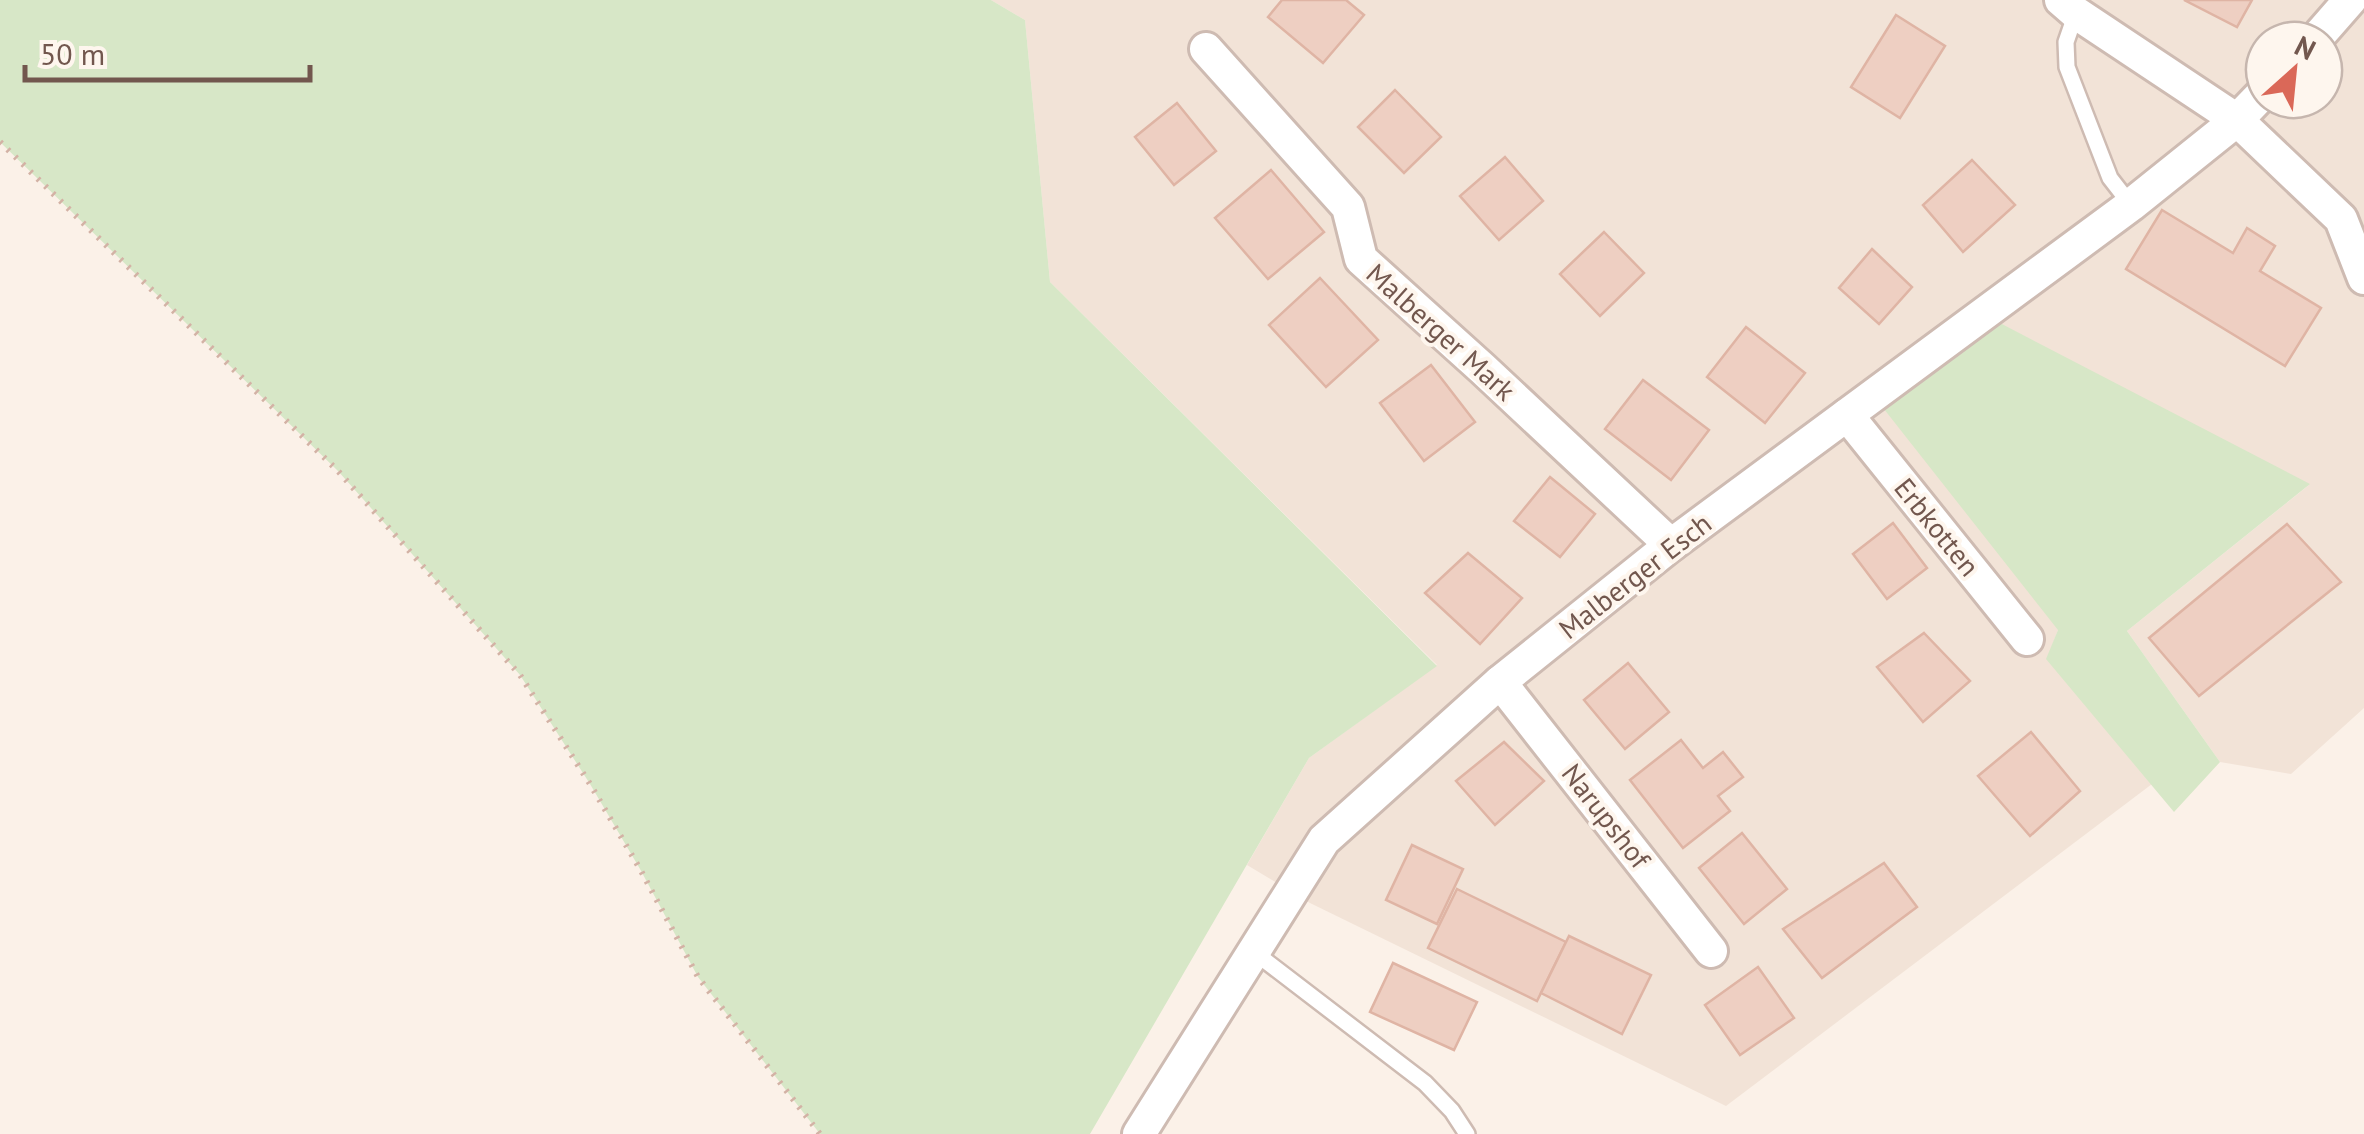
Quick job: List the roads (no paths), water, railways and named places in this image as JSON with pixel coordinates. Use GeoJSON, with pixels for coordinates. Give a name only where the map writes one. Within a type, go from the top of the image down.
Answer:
{"type":"FeatureCollection","features":[{"type":"Feature","properties":{"kind":"street"},"geometry":{"type":"LineString","coordinates":[[2332,20],[2350,0]]}},
{"type":"Feature","properties":{"kind":"street"},"geometry":{"type":"LineString","coordinates":[[2068,6],[2237,120],[2353,218],[2364,278]]}},
{"type":"Feature","properties":{"kind":"street","name":"Malberger Mark"},"geometry":{"type":"LineString","coordinates":[[1206,50],[1348,207],[1360,259],[1670,545]]}},
{"type":"Feature","properties":{"kind":"street","name":"Malberger Esch"},"geometry":{"type":"LineString","coordinates":[[1140,1134],[1324,840],[1500,682],[1670,545],[2131,206],[2244,113]]}},
{"type":"Feature","properties":{"kind":"street","name":"Erbkotten"},"geometry":{"type":"LineString","coordinates":[[1847,415],[2027,639]]}},
{"type":"Feature","properties":{"kind":"street","name":"Narupshof"},"geometry":{"type":"LineString","coordinates":[[1500,682],[1711,950]]}},
{"type":"Feature","properties":{"kind":"lane"},"geometry":{"type":"LineString","coordinates":[[2068,6],[2067,67],[2110,178],[2131,206]]}},
{"type":"Feature","properties":{"kind":"lane"},"geometry":{"type":"LineString","coordinates":[[1254,952],[1425,1083],[1452,1111],[1467,1134]]}}]}
